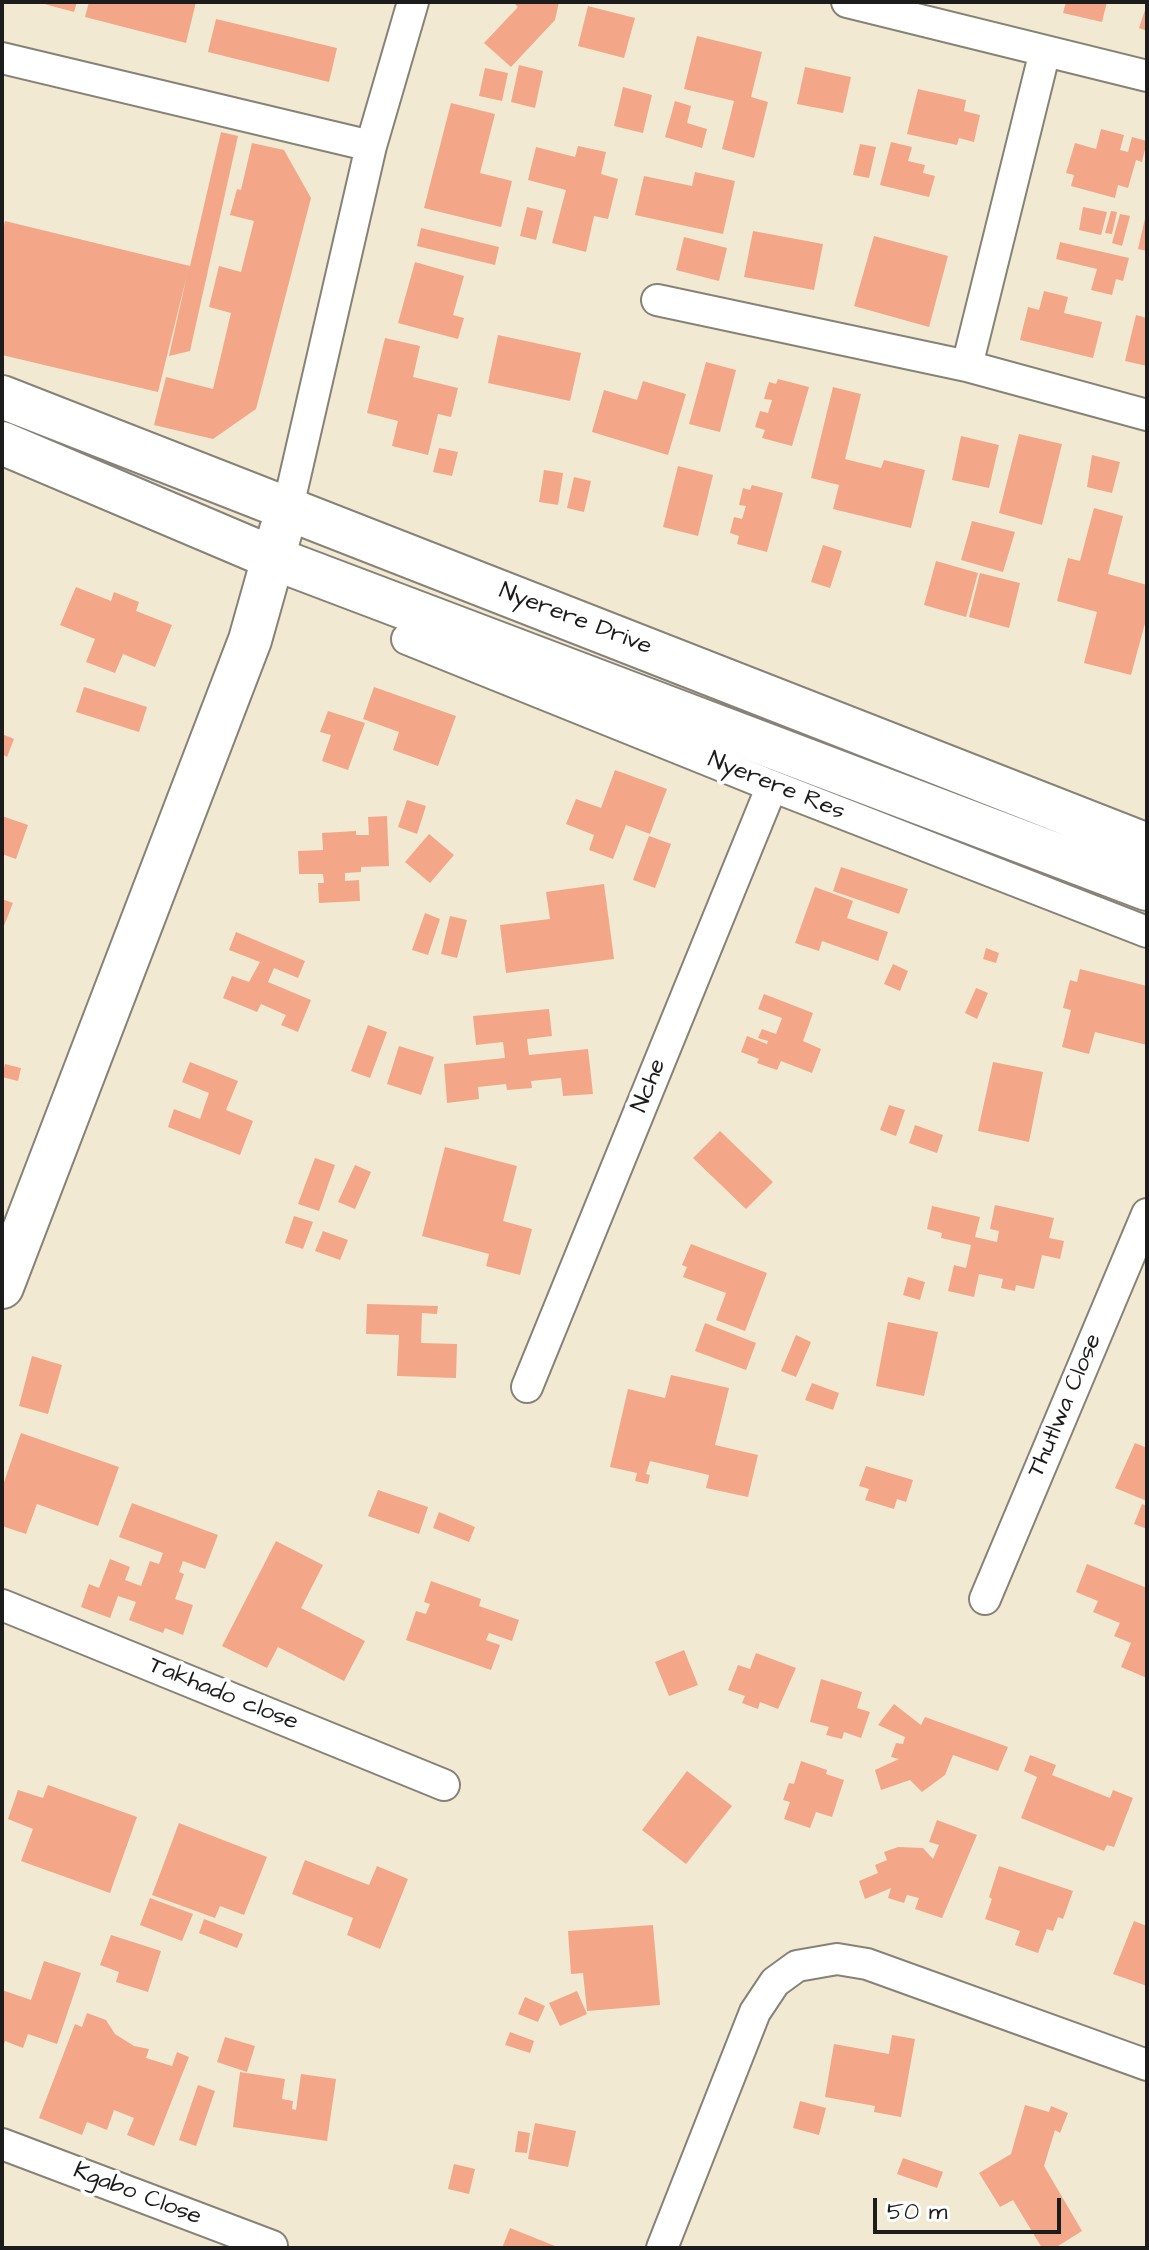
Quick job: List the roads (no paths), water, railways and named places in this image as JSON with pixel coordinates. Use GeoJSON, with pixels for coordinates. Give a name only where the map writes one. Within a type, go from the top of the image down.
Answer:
{"type":"FeatureCollection","features":[{"type":"Feature","properties":{"kind":"main road","name":"Nyerere Drive"},"geometry":{"type":"LineString","coordinates":[[2,397],[1147,845]]}},
{"type":"Feature","properties":{"kind":"main road","name":"Nyerere Drive"},"geometry":{"type":"LineString","coordinates":[[2,443],[273,558],[1147,889]]}},
{"type":"Feature","properties":{"kind":"main road"},"geometry":{"type":"LineString","coordinates":[[2,1287],[250,640],[288,507]]}},
{"type":"Feature","properties":{"kind":"street"},"geometry":{"type":"LineString","coordinates":[[288,507],[371,146],[413,2]]}},
{"type":"Feature","properties":{"kind":"street"},"geometry":{"type":"LineString","coordinates":[[847,2],[1147,76]]}},
{"type":"Feature","properties":{"kind":"street"},"geometry":{"type":"LineString","coordinates":[[967,366],[1045,51]]}},
{"type":"Feature","properties":{"kind":"street"},"geometry":{"type":"LineString","coordinates":[[2,58],[371,146]]}},
{"type":"Feature","properties":{"kind":"street"},"geometry":{"type":"LineString","coordinates":[[657,300],[967,366],[1147,415]]}},
{"type":"Feature","properties":{"kind":"street","name":"Nyerere Res"},"geometry":{"type":"LineString","coordinates":[[407,639],[1147,932]]}},
{"type":"Feature","properties":{"kind":"street","name":"Nche"},"geometry":{"type":"LineString","coordinates":[[527,1387],[772,786]]}},
{"type":"Feature","properties":{"kind":"street","name":"Thutlwa Close"},"geometry":{"type":"LineString","coordinates":[[985,1599],[1147,1214]]}},
{"type":"Feature","properties":{"kind":"street","name":"Takhado close"},"geometry":{"type":"LineString","coordinates":[[2,1605],[444,1785]]}},
{"type":"Feature","properties":{"kind":"street"},"geometry":{"type":"LineString","coordinates":[[662,2248],[755,2012],[775,1982],[797,1966],[837,1959],[867,1964],[1147,2065]]}},
{"type":"Feature","properties":{"kind":"street","name":"Kgabo Close"},"geometry":{"type":"LineString","coordinates":[[2,2144],[272,2246]]}}]}
